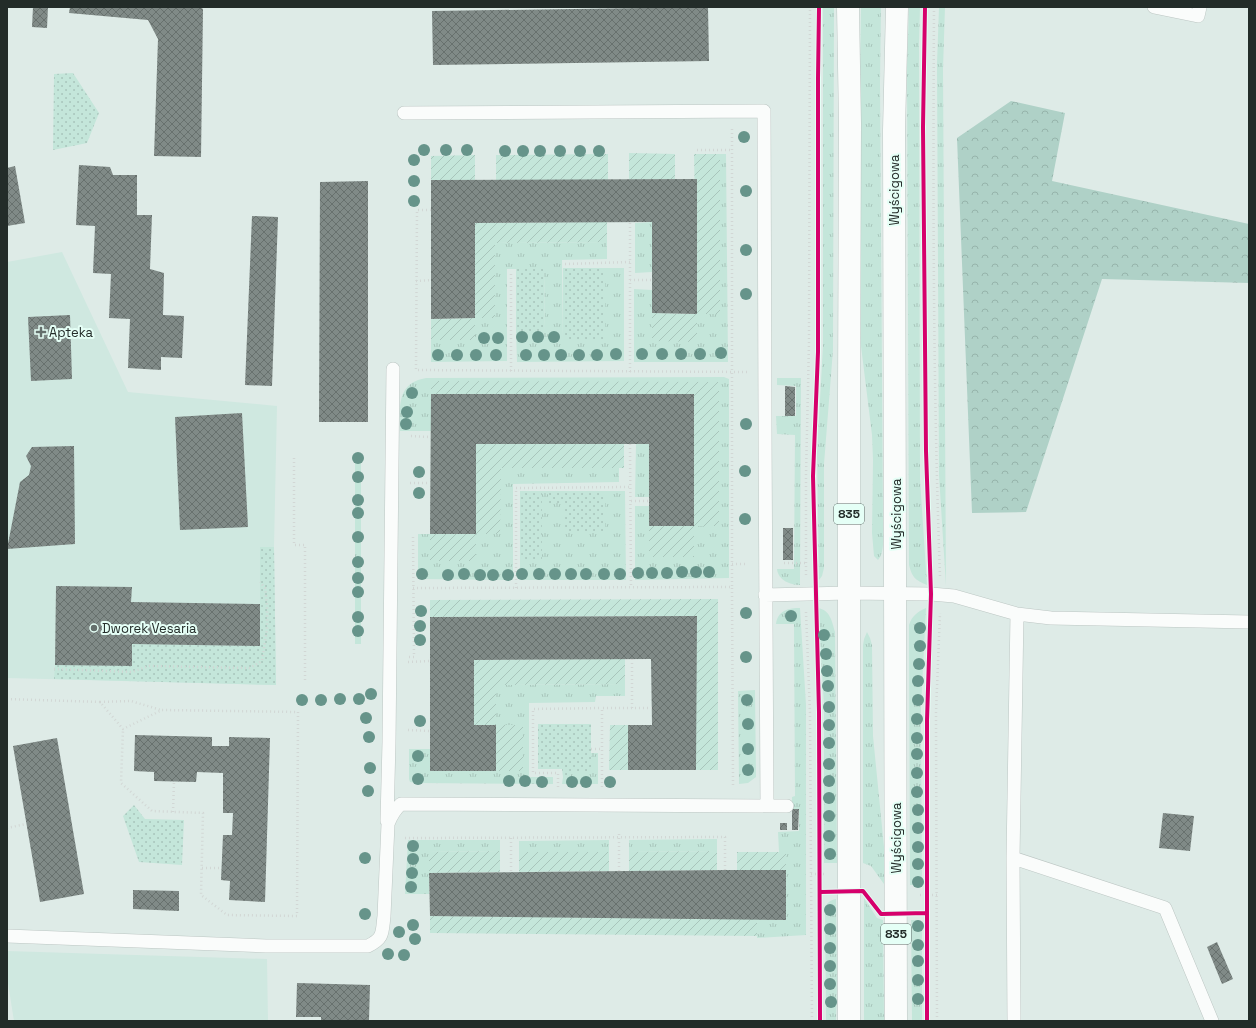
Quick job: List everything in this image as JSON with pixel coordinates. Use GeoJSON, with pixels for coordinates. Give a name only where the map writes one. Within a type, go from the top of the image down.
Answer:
{"type":"FeatureCollection","features":[{"type":"Feature","properties":{"kind":"main road","name":"835"},"geometry":{"type":"LineString","coordinates":[[848,7],[850,124],[849,1021]]}},
{"type":"Feature","properties":{"kind":"main road","name":"Wyścigowa"},"geometry":{"type":"LineString","coordinates":[[896,7],[894,130],[896,1021]]}},
{"type":"Feature","properties":{"kind":"lane"},"geometry":{"type":"LineString","coordinates":[[1154,7],[1198,16],[1200,7]]}},
{"type":"Feature","properties":{"kind":"lane"},"geometry":{"type":"LineString","coordinates":[[404,112],[764,111],[767,806]]}},
{"type":"Feature","properties":{"kind":"lane"},"geometry":{"type":"LineString","coordinates":[[7,936],[266,946],[368,946],[377,942],[383,930],[385,906],[390,742],[393,369]]}},
{"type":"Feature","properties":{"kind":"lane"},"geometry":{"type":"LineString","coordinates":[[765,595],[849,593],[940,594],[954,596],[1017,614],[1051,618],[1249,622]]}},
{"type":"Feature","properties":{"kind":"lane"},"geometry":{"type":"LineString","coordinates":[[1014,1021],[1013,858],[1017,614]]}},
{"type":"Feature","properties":{"kind":"lane"},"geometry":{"type":"LineString","coordinates":[[387,833],[391,816],[395,809],[401,804],[787,806]]}},
{"type":"Feature","properties":{"kind":"lane"},"geometry":{"type":"LineString","coordinates":[[1013,858],[1165,908],[1212,1021]]}},
{"type":"Feature","properties":{"kind":"path"},"geometry":{"type":"LineString","coordinates":[[810,7],[809,343],[806,475],[806,594],[810,712],[812,1021]]}},
{"type":"Feature","properties":{"kind":"path"},"geometry":{"type":"LineString","coordinates":[[934,7],[933,135],[936,449],[940,594],[936,712],[937,1021]]}},
{"type":"Feature","properties":{"kind":"path"},"geometry":{"type":"LineString","coordinates":[[732,111],[733,789]]}},
{"type":"Feature","properties":{"kind":"path"},"geometry":{"type":"LineString","coordinates":[[697,150],[732,150]]}},
{"type":"Feature","properties":{"kind":"path"},"geometry":{"type":"LineString","coordinates":[[431,210],[417,210],[416,370],[766,372]]}},
{"type":"Feature","properties":{"kind":"path"},"geometry":{"type":"LineString","coordinates":[[630,222],[630,372]]}},
{"type":"Feature","properties":{"kind":"path"},"geometry":{"type":"LineString","coordinates":[[565,264],[630,262]]}},
{"type":"Feature","properties":{"kind":"path"},"geometry":{"type":"LineString","coordinates":[[511,271],[511,371]]}},
{"type":"Feature","properties":{"kind":"path"},"geometry":{"type":"LineString","coordinates":[[416,281],[431,280]]}},
{"type":"Feature","properties":{"kind":"path"},"geometry":{"type":"LineString","coordinates":[[630,280],[652,280]]}},
{"type":"Feature","properties":{"kind":"path"},"geometry":{"type":"LineString","coordinates":[[630,444],[631,587]]}},
{"type":"Feature","properties":{"kind":"path"},"geometry":{"type":"LineString","coordinates":[[294,458],[294,545],[305,545],[305,682]]}},
{"type":"Feature","properties":{"kind":"path"},"geometry":{"type":"LineString","coordinates":[[407,483],[430,483]]}},
{"type":"Feature","properties":{"kind":"path"},"geometry":{"type":"LineString","coordinates":[[516,588],[516,488],[630,487]]}},
{"type":"Feature","properties":{"kind":"path"},"geometry":{"type":"LineString","coordinates":[[630,501],[649,501]]}},
{"type":"Feature","properties":{"kind":"path"},"geometry":{"type":"LineString","coordinates":[[54,670],[132,672],[149,666],[250,668],[262,661],[267,630],[265,588],[260,582]]}},
{"type":"Feature","properties":{"kind":"path"},"geometry":{"type":"LineString","coordinates":[[406,667],[406,657],[414,657],[413,588],[732,587]]}},
{"type":"Feature","properties":{"kind":"path"},"geometry":{"type":"LineString","coordinates":[[632,659],[632,708]]}},
{"type":"Feature","properties":{"kind":"path"},"geometry":{"type":"LineString","coordinates":[[406,662],[430,662]]}},
{"type":"Feature","properties":{"kind":"path"},"geometry":{"type":"LineString","coordinates":[[7,699],[100,702],[131,701],[162,710],[298,712],[296,916],[227,915],[202,896],[203,813],[152,811],[121,783],[124,729],[100,702]]}},
{"type":"Feature","properties":{"kind":"path"},"geometry":{"type":"LineString","coordinates":[[602,708],[602,789],[607,789]]}},
{"type":"Feature","properties":{"kind":"path"},"geometry":{"type":"LineString","coordinates":[[558,789],[558,773],[533,773],[534,709],[652,708]]}},
{"type":"Feature","properties":{"kind":"path"},"geometry":{"type":"LineString","coordinates":[[124,729],[162,710]]}},
{"type":"Feature","properties":{"kind":"path"},"geometry":{"type":"LineString","coordinates":[[405,730],[430,731]]}},
{"type":"Feature","properties":{"kind":"path"},"geometry":{"type":"LineString","coordinates":[[591,749],[602,749]]}},
{"type":"Feature","properties":{"kind":"path"},"geometry":{"type":"LineString","coordinates":[[173,812],[174,782]]}},
{"type":"Feature","properties":{"kind":"path"},"geometry":{"type":"LineString","coordinates":[[7,828],[26,824]]}},
{"type":"Feature","properties":{"kind":"path"},"geometry":{"type":"LineString","coordinates":[[619,834],[619,871]]}},
{"type":"Feature","properties":{"kind":"path"},"geometry":{"type":"LineString","coordinates":[[403,838],[725,837],[725,870]]}},
{"type":"Feature","properties":{"kind":"path"},"geometry":{"type":"LineString","coordinates":[[511,838],[511,872]]}},
{"type":"Feature","properties":{"kind":"path"},"geometry":{"type":"LineString","coordinates":[[820,866],[820,880]]}},
{"type":"Feature","properties":{"kind":"path"},"geometry":{"type":"LineString","coordinates":[[202,868],[222,868]]}},
{"type":"Feature","properties":{"kind":"path"},"geometry":{"type":"LineString","coordinates":[[927,886],[927,901]]}},
{"type":"Feature","properties":{"kind":"shaded area"},"geometry":{"type":"Polygon","coordinates":[[[62,252],[128,392],[277,406],[274,547],[276,685],[7,678],[7,262],[62,252]]]}},
{"type":"Feature","properties":{"kind":"shaded area"},"geometry":{"type":"Polygon","coordinates":[[[7,951],[267,959],[268,1021],[14,1021],[7,977],[7,951]]]}},
{"type":"Feature","properties":{"kind":"green space"},"geometry":{"type":"Polygon","coordinates":[[[823,7],[834,7],[833,350],[824,464],[824,568],[822,576],[819,580],[817,453],[823,346],[823,7]]]}},
{"type":"Feature","properties":{"kind":"green space"},"geometry":{"type":"Polygon","coordinates":[[[861,7],[881,7],[880,82],[883,548],[878,560],[874,556],[872,533],[872,435],[861,346],[861,7]]]}},
{"type":"Feature","properties":{"kind":"green space"},"geometry":{"type":"Polygon","coordinates":[[[909,7],[920,7],[920,479],[927,585],[915,578],[909,565],[907,68],[909,7]]]}},
{"type":"Feature","properties":{"kind":"green space"},"geometry":{"type":"Polygon","coordinates":[[[939,7],[945,7],[943,69],[946,586],[939,475],[937,64],[939,7]]]}},
{"type":"Feature","properties":{"kind":"green space"},"geometry":{"type":"Polygon","coordinates":[[[73,73],[99,113],[87,143],[53,150],[54,74],[73,73]]]}},
{"type":"Feature","properties":{"kind":"green space"},"geometry":{"type":"Polygon","coordinates":[[[1011,101],[1065,113],[1052,181],[1249,224],[1249,283],[1102,279],[1026,512],[972,513],[957,138],[1011,101]]]}},
{"type":"Feature","properties":{"kind":"green space"},"geometry":{"type":"Polygon","coordinates":[[[629,153],[675,154],[675,179],[629,180],[629,153]]]}},
{"type":"Feature","properties":{"kind":"green space"},"geometry":{"type":"Polygon","coordinates":[[[608,154],[608,180],[496,180],[496,155],[608,154]]]}},
{"type":"Feature","properties":{"kind":"green space"},"geometry":{"type":"Polygon","coordinates":[[[694,154],[720,154],[720,314],[697,314],[694,154]]]}},
{"type":"Feature","properties":{"kind":"green space"},"geometry":{"type":"Polygon","coordinates":[[[720,154],[726,154],[728,362],[634,362],[634,289],[652,290],[652,341],[697,314],[720,314],[720,154]]]}},
{"type":"Feature","properties":{"kind":"green space"},"geometry":{"type":"Polygon","coordinates":[[[475,155],[475,180],[431,180],[431,156],[475,155]]]}},
{"type":"Feature","properties":{"kind":"green space"},"geometry":{"type":"Polygon","coordinates":[[[607,222],[607,242],[495,243],[495,318],[475,318],[475,223],[607,222]]]}},
{"type":"Feature","properties":{"kind":"green space"},"geometry":{"type":"Polygon","coordinates":[[[652,222],[652,272],[635,273],[635,223],[652,222]]]}},
{"type":"Feature","properties":{"kind":"green space"},"geometry":{"type":"Polygon","coordinates":[[[607,242],[607,259],[562,260],[563,340],[605,340],[605,268],[624,268],[624,361],[517,362],[516,332],[545,332],[544,269],[507,269],[507,361],[431,362],[431,340],[475,340],[475,318],[495,318],[495,243],[607,242]]]}},
{"type":"Feature","properties":{"kind":"green space"},"geometry":{"type":"Polygon","coordinates":[[[563,268],[605,268],[605,340],[563,340],[563,268]]]}},
{"type":"Feature","properties":{"kind":"green space"},"geometry":{"type":"Polygon","coordinates":[[[516,269],[544,269],[545,332],[516,332],[516,269]]]}},
{"type":"Feature","properties":{"kind":"green space"},"geometry":{"type":"Polygon","coordinates":[[[652,313],[697,314],[697,342],[652,341],[652,313]]]}},
{"type":"Feature","properties":{"kind":"green space"},"geometry":{"type":"Polygon","coordinates":[[[475,318],[475,340],[431,340],[431,319],[475,318]]]}},
{"type":"Feature","properties":{"kind":"green space"},"geometry":{"type":"Polygon","coordinates":[[[724,377],[729,379],[729,578],[635,580],[635,506],[649,506],[694,394],[431,394],[431,431],[400,431],[400,405],[402,397],[409,385],[426,378],[724,377]]]}},
{"type":"Feature","properties":{"kind":"green space"},"geometry":{"type":"Polygon","coordinates":[[[777,378],[801,378],[800,585],[792,584],[782,579],[777,569],[794,569],[795,435],[777,434],[776,416],[796,416],[796,386],[777,385],[777,378]]]}},
{"type":"Feature","properties":{"kind":"green space"},"geometry":{"type":"Polygon","coordinates":[[[431,381],[719,382],[719,526],[694,526],[694,557],[649,557],[649,526],[694,394],[431,394],[431,381]]]}},
{"type":"Feature","properties":{"kind":"green space"},"geometry":{"type":"Polygon","coordinates":[[[476,444],[624,444],[624,468],[501,468],[500,534],[476,534],[476,444]]]}},
{"type":"Feature","properties":{"kind":"green space"},"geometry":{"type":"Polygon","coordinates":[[[636,444],[649,444],[649,497],[635,497],[636,444]]]}},
{"type":"Feature","properties":{"kind":"green space"},"geometry":{"type":"Polygon","coordinates":[[[355,457],[361,457],[361,644],[355,644],[355,457]]]}},
{"type":"Feature","properties":{"kind":"green space"},"geometry":{"type":"Polygon","coordinates":[[[500,468],[619,468],[619,482],[513,484],[513,580],[418,579],[418,534],[500,534],[500,468]]]}},
{"type":"Feature","properties":{"kind":"green space"},"geometry":{"type":"Polygon","coordinates":[[[520,491],[542,491],[542,560],[520,560],[520,491]]]}},
{"type":"Feature","properties":{"kind":"green space"},"geometry":{"type":"Polygon","coordinates":[[[542,491],[548,491],[548,503],[563,503],[605,532],[605,491],[625,491],[626,580],[520,580],[520,560],[542,560],[542,491]]]}},
{"type":"Feature","properties":{"kind":"green space"},"geometry":{"type":"Polygon","coordinates":[[[548,491],[605,491],[605,532],[563,532],[563,503],[548,503],[548,491]]]}},
{"type":"Feature","properties":{"kind":"green space"},"geometry":{"type":"Polygon","coordinates":[[[430,534],[476,534],[476,561],[430,561],[430,534]]]}},
{"type":"Feature","properties":{"kind":"green space"},"geometry":{"type":"Polygon","coordinates":[[[260,547],[274,547],[276,685],[54,679],[55,665],[132,666],[132,644],[260,646],[260,547]]]}},
{"type":"Feature","properties":{"kind":"green space"},"geometry":{"type":"Polygon","coordinates":[[[718,599],[718,770],[696,770],[696,616],[430,617],[430,600],[718,599]]]}},
{"type":"Feature","properties":{"kind":"green space"},"geometry":{"type":"Polygon","coordinates":[[[800,608],[806,705],[806,935],[757,938],[757,919],[786,920],[786,852],[779,852],[778,832],[799,831],[799,809],[792,809],[792,797],[795,796],[794,624],[776,624],[779,616],[788,609],[800,608]]]}},
{"type":"Feature","properties":{"kind":"green space"},"geometry":{"type":"Polygon","coordinates":[[[818,608],[822,609],[828,614],[835,632],[837,863],[824,863],[824,705],[818,608]]]}},
{"type":"Feature","properties":{"kind":"green space"},"geometry":{"type":"Polygon","coordinates":[[[926,608],[921,708],[922,885],[910,885],[909,625],[915,615],[926,608]]]}},
{"type":"Feature","properties":{"kind":"green space"},"geometry":{"type":"Polygon","coordinates":[[[867,632],[872,645],[873,736],[884,847],[884,884],[871,866],[863,863],[863,645],[867,632]]]}},
{"type":"Feature","properties":{"kind":"green space"},"geometry":{"type":"Polygon","coordinates":[[[625,659],[625,684],[496,685],[496,725],[474,725],[474,660],[625,659]]]}},
{"type":"Feature","properties":{"kind":"green space"},"geometry":{"type":"Polygon","coordinates":[[[625,684],[625,696],[596,696],[595,702],[529,703],[529,777],[553,777],[553,784],[410,782],[409,749],[430,749],[430,771],[522,771],[522,725],[496,725],[495,685],[625,684]]]}},
{"type":"Feature","properties":{"kind":"green space"},"geometry":{"type":"Polygon","coordinates":[[[755,690],[756,777],[748,783],[739,784],[738,691],[755,690]]]}},
{"type":"Feature","properties":{"kind":"green space"},"geometry":{"type":"Polygon","coordinates":[[[538,724],[591,724],[591,773],[570,773],[570,777],[563,777],[562,769],[538,769],[538,724]]]}},
{"type":"Feature","properties":{"kind":"green space"},"geometry":{"type":"Polygon","coordinates":[[[496,725],[523,725],[523,771],[496,771],[496,725]]]}},
{"type":"Feature","properties":{"kind":"green space"},"geometry":{"type":"Polygon","coordinates":[[[610,725],[628,725],[628,770],[609,770],[610,725]]]}},
{"type":"Feature","properties":{"kind":"green space"},"geometry":{"type":"Polygon","coordinates":[[[591,753],[598,753],[598,784],[562,784],[563,777],[570,777],[570,773],[591,773],[591,753]]]}},
{"type":"Feature","properties":{"kind":"green space"},"geometry":{"type":"Polygon","coordinates":[[[134,805],[145,819],[184,820],[182,865],[139,862],[123,816],[134,805]]]}},
{"type":"Feature","properties":{"kind":"green space"},"geometry":{"type":"Polygon","coordinates":[[[717,839],[717,851],[629,852],[629,840],[717,839]]]}},
{"type":"Feature","properties":{"kind":"green space"},"geometry":{"type":"Polygon","coordinates":[[[408,840],[500,840],[500,851],[429,852],[429,894],[405,894],[408,840]]]}},
{"type":"Feature","properties":{"kind":"green space"},"geometry":{"type":"Polygon","coordinates":[[[609,840],[609,852],[519,852],[519,841],[609,840]]]}},
{"type":"Feature","properties":{"kind":"green space"},"geometry":{"type":"Polygon","coordinates":[[[500,851],[500,872],[429,873],[429,852],[500,851]]]}},
{"type":"Feature","properties":{"kind":"green space"},"geometry":{"type":"Polygon","coordinates":[[[717,851],[717,870],[629,871],[629,852],[717,851]]]}},
{"type":"Feature","properties":{"kind":"green space"},"geometry":{"type":"Polygon","coordinates":[[[519,852],[609,852],[609,871],[519,872],[519,852]]]}},
{"type":"Feature","properties":{"kind":"green space"},"geometry":{"type":"Polygon","coordinates":[[[737,852],[786,852],[786,870],[737,870],[737,852]]]}},
{"type":"Feature","properties":{"kind":"green space"},"geometry":{"type":"Polygon","coordinates":[[[864,898],[877,918],[883,920],[884,1021],[864,1021],[864,898]]]}},
{"type":"Feature","properties":{"kind":"green space"},"geometry":{"type":"Polygon","coordinates":[[[836,899],[836,1021],[826,1021],[825,909],[829,902],[836,899]]]}},
{"type":"Feature","properties":{"kind":"green space"},"geometry":{"type":"Polygon","coordinates":[[[430,916],[757,919],[757,936],[430,933],[430,916]]]}},
{"type":"Feature","properties":{"kind":"green space"},"geometry":{"type":"Polygon","coordinates":[[[911,920],[918,920],[922,927],[922,1021],[912,1021],[911,920]]]}},
{"type":"Feature","properties":{"kind":"building"},"geometry":{"type":"Polygon","coordinates":[[[33,7],[48,7],[47,28],[32,27],[33,7]]]}},
{"type":"Feature","properties":{"kind":"building"},"geometry":{"type":"Polygon","coordinates":[[[70,7],[200,7],[203,9],[201,157],[154,156],[158,39],[148,20],[69,13],[70,7]]]}},
{"type":"Feature","properties":{"kind":"building"},"geometry":{"type":"Polygon","coordinates":[[[708,7],[709,61],[433,65],[432,11],[708,7]]]}},
{"type":"Feature","properties":{"kind":"building"},"geometry":{"type":"Polygon","coordinates":[[[79,165],[110,167],[113,175],[137,175],[137,215],[152,215],[150,269],[164,273],[163,315],[184,316],[182,358],[161,357],[161,370],[128,368],[130,319],[109,318],[111,274],[93,273],[95,226],[76,225],[79,165]]]}},
{"type":"Feature","properties":{"kind":"building"},"geometry":{"type":"Polygon","coordinates":[[[15,166],[25,223],[7,226],[7,168],[15,166]]]}},
{"type":"Feature","properties":{"kind":"building"},"geometry":{"type":"Polygon","coordinates":[[[697,179],[697,314],[652,313],[652,222],[475,223],[475,318],[431,319],[431,180],[697,179]]]}},
{"type":"Feature","properties":{"kind":"building"},"geometry":{"type":"Polygon","coordinates":[[[368,181],[368,422],[319,422],[320,182],[368,181]]]}},
{"type":"Feature","properties":{"kind":"building"},"geometry":{"type":"Polygon","coordinates":[[[252,216],[278,217],[272,386],[245,385],[252,216]]]}},
{"type":"Feature","properties":{"kind":"building"},"geometry":{"type":"Polygon","coordinates":[[[70,315],[72,379],[31,381],[28,317],[70,315]]]}},
{"type":"Feature","properties":{"kind":"building"},"geometry":{"type":"Polygon","coordinates":[[[785,386],[795,387],[795,416],[785,416],[785,386]]]}},
{"type":"Feature","properties":{"kind":"building"},"geometry":{"type":"Polygon","coordinates":[[[431,394],[694,394],[694,526],[649,526],[649,444],[476,444],[476,534],[430,534],[431,394]]]}},
{"type":"Feature","properties":{"kind":"building"},"geometry":{"type":"Polygon","coordinates":[[[242,413],[248,527],[180,530],[175,417],[242,413]]]}},
{"type":"Feature","properties":{"kind":"building"},"geometry":{"type":"Polygon","coordinates":[[[74,446],[75,544],[7,549],[20,482],[29,475],[31,466],[26,456],[32,447],[74,446]]]}},
{"type":"Feature","properties":{"kind":"building"},"geometry":{"type":"Polygon","coordinates":[[[783,528],[793,528],[793,560],[783,560],[783,528]]]}},
{"type":"Feature","properties":{"kind":"building"},"geometry":{"type":"Polygon","coordinates":[[[56,586],[132,587],[131,602],[260,604],[260,646],[132,644],[132,666],[55,665],[56,586]]]}},
{"type":"Feature","properties":{"kind":"building"},"geometry":{"type":"Polygon","coordinates":[[[697,616],[696,770],[628,770],[628,725],[652,725],[651,659],[474,660],[474,725],[496,725],[496,771],[430,771],[430,617],[697,616]]]}},
{"type":"Feature","properties":{"kind":"building"},"geometry":{"type":"Polygon","coordinates":[[[135,735],[212,737],[212,746],[229,746],[229,737],[270,738],[265,902],[229,900],[230,881],[221,880],[223,835],[232,835],[233,813],[223,813],[223,773],[197,772],[196,782],[154,781],[154,772],[134,771],[135,735]]]}},
{"type":"Feature","properties":{"kind":"building"},"geometry":{"type":"Polygon","coordinates":[[[57,738],[84,894],[40,902],[13,746],[57,738]]]}},
{"type":"Feature","properties":{"kind":"building"},"geometry":{"type":"Polygon","coordinates":[[[792,809],[799,809],[798,830],[792,830],[792,809]]]}},
{"type":"Feature","properties":{"kind":"building"},"geometry":{"type":"Polygon","coordinates":[[[1163,813],[1194,816],[1190,851],[1159,848],[1163,813]]]}},
{"type":"Feature","properties":{"kind":"building"},"geometry":{"type":"Polygon","coordinates":[[[780,823],[787,823],[787,830],[780,830],[780,823]]]}},
{"type":"Feature","properties":{"kind":"building"},"geometry":{"type":"Polygon","coordinates":[[[786,870],[786,920],[430,916],[429,873],[786,870]]]}},
{"type":"Feature","properties":{"kind":"building"},"geometry":{"type":"Polygon","coordinates":[[[133,890],[179,891],[179,911],[133,909],[133,890]]]}},
{"type":"Feature","properties":{"kind":"building"},"geometry":{"type":"Polygon","coordinates":[[[1217,942],[1233,979],[1222,984],[1207,947],[1217,942]]]}},
{"type":"Feature","properties":{"kind":"building"},"geometry":{"type":"Polygon","coordinates":[[[297,983],[370,985],[369,1021],[321,1021],[321,1017],[296,1017],[297,983]]]}},
{"type":"Feature","properties":{"kind":"cycle path"},"geometry":{"type":"LineString","coordinates":[[819,7],[818,352],[813,476],[819,712],[820,1021]]}},
{"type":"Feature","properties":{"kind":"cycle path"},"geometry":{"type":"LineString","coordinates":[[925,7],[923,127],[926,451],[931,594],[927,720],[927,1021]]}},
{"type":"Feature","properties":{"kind":"cycle path"},"geometry":{"type":"LineString","coordinates":[[820,892],[863,891],[881,914],[927,913]]}},
{"type":"Feature","properties":{"kind":"place","name":"Apteka"},"geometry":{"type":"Point","coordinates":[41,332]}},
{"type":"Feature","properties":{"kind":"place","name":"Dworek Vesaria"},"geometry":{"type":"Point","coordinates":[94,628]}}]}
